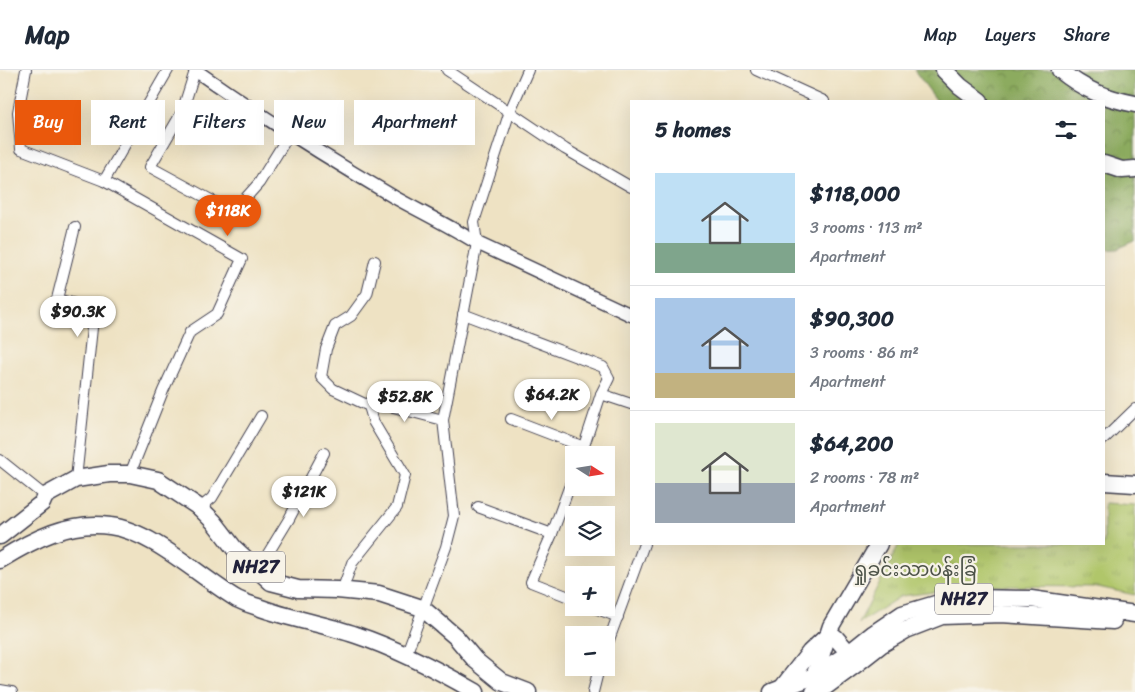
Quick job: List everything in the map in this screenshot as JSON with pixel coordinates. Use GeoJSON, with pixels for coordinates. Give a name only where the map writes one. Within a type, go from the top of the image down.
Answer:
{"type":"FeatureCollection","features":[{"type":"Feature","properties":{"kind":"highway"},"geometry":{"type":"LineString","coordinates":[[944,70],[960,86],[979,100]]}},
{"type":"Feature","properties":{"kind":"highway"},"geometry":{"type":"LineString","coordinates":[[1060,70],[1082,87],[1098,95],[1135,104]]}},
{"type":"Feature","properties":{"kind":"highway"},"geometry":{"type":"LineString","coordinates":[[1105,164],[1122,170],[1135,170]]}},
{"type":"Feature","properties":{"kind":"highway","name":"NH27"},"geometry":{"type":"LineString","coordinates":[[2,531],[42,503],[45,496],[76,479],[109,474],[130,474],[158,480],[200,508],[234,548],[271,582],[298,589],[378,594],[422,608],[456,637],[475,660],[502,682],[528,692]]}},
{"type":"Feature","properties":{"kind":"highway"},"geometry":{"type":"LineString","coordinates":[[1105,482],[1135,484]]}},
{"type":"Feature","properties":{"kind":"highway","name":"NH27"},"geometry":{"type":"LineString","coordinates":[[0,560],[26,544],[64,529],[91,525],[110,526],[132,531],[154,542],[239,600],[297,620],[356,635],[406,655],[476,692]]}},
{"type":"Feature","properties":{"kind":"highway"},"geometry":{"type":"LineString","coordinates":[[819,683],[838,614],[878,545]]}},
{"type":"Feature","properties":{"kind":"highway","name":"NH27"},"geometry":{"type":"LineString","coordinates":[[819,683],[874,633],[902,614],[939,603],[974,598],[1031,599],[1135,614]]}},
{"type":"Feature","properties":{"kind":"highway","name":"NH27"},"geometry":{"type":"LineString","coordinates":[[777,691],[819,683],[906,630],[942,616],[1040,615],[1117,621],[1135,625]]}},
{"type":"Feature","properties":{"kind":"highway"},"geometry":{"type":"LineString","coordinates":[[831,637],[850,654]]}},
{"type":"Feature","properties":{"kind":"highway"},"geometry":{"type":"LineString","coordinates":[[777,691],[810,652],[831,637]]}},
{"type":"Feature","properties":{"kind":"street"},"geometry":{"type":"LineString","coordinates":[[26,70],[18,112],[21,149],[104,181],[242,259],[217,314],[190,332],[163,391],[130,474]]}},
{"type":"Feature","properties":{"kind":"street"},"geometry":{"type":"LineString","coordinates":[[104,181],[168,70]]}},
{"type":"Feature","properties":{"kind":"street"},"geometry":{"type":"LineString","coordinates":[[274,122],[195,70],[182,112],[150,167],[233,212],[259,183],[283,145]]}},
{"type":"Feature","properties":{"kind":"street"},"geometry":{"type":"LineString","coordinates":[[447,70],[565,149],[630,186]]}},
{"type":"Feature","properties":{"kind":"street"},"geometry":{"type":"LineString","coordinates":[[406,655],[446,547],[454,516],[443,420],[477,243],[474,222],[510,111],[528,70]]}},
{"type":"Feature","properties":{"kind":"street"},"geometry":{"type":"LineString","coordinates":[[756,70],[822,100]]}},
{"type":"Feature","properties":{"kind":"street"},"geometry":{"type":"LineString","coordinates":[[310,145],[394,197],[477,243],[630,315]]}},
{"type":"Feature","properties":{"kind":"street"},"geometry":{"type":"LineString","coordinates":[[74,227],[57,299],[94,309],[76,479]]}},
{"type":"Feature","properties":{"kind":"street"},"geometry":{"type":"LineString","coordinates":[[342,591],[352,563],[397,507],[405,475],[374,422],[369,406],[333,389],[321,378],[326,349],[335,326],[351,316],[367,294],[374,261]]}},
{"type":"Feature","properties":{"kind":"street"},"geometry":{"type":"LineString","coordinates":[[464,314],[604,367],[609,378],[601,394],[584,446]]}},
{"type":"Feature","properties":{"kind":"street"},"geometry":{"type":"LineString","coordinates":[[601,394],[630,404]]}},
{"type":"Feature","properties":{"kind":"street"},"geometry":{"type":"LineString","coordinates":[[369,403],[378,402],[443,420]]}},
{"type":"Feature","properties":{"kind":"street"},"geometry":{"type":"LineString","coordinates":[[1105,438],[1135,409]]}},
{"type":"Feature","properties":{"kind":"street"},"geometry":{"type":"LineString","coordinates":[[200,508],[212,498],[261,416]]}},
{"type":"Feature","properties":{"kind":"street"},"geometry":{"type":"LineString","coordinates":[[511,420],[571,446]]}},
{"type":"Feature","properties":{"kind":"street"},"geometry":{"type":"LineString","coordinates":[[258,570],[289,519],[324,453]]}},
{"type":"Feature","properties":{"kind":"street"},"geometry":{"type":"LineString","coordinates":[[0,460],[45,496]]}},
{"type":"Feature","properties":{"kind":"street"},"geometry":{"type":"LineString","coordinates":[[565,595],[531,582],[566,496]]}},
{"type":"Feature","properties":{"kind":"street"},"geometry":{"type":"LineString","coordinates":[[478,507],[552,534]]}},
{"type":"Feature","properties":{"kind":"street"},"geometry":{"type":"LineString","coordinates":[[614,626],[644,545]]}},
{"type":"Feature","properties":{"kind":"street"},"geometry":{"type":"LineString","coordinates":[[593,692],[597,676]]}},
{"type":"Feature","properties":{"kind":"street"},"geometry":{"type":"LineString","coordinates":[[0,690],[12,692]]}},
{"type":"Feature","properties":{"kind":"green space"},"geometry":{"type":"Polygon","coordinates":[[[914,70],[1135,70],[1135,241],[1117,249],[1105,250],[1105,100],[936,100],[914,70]]]}},
{"type":"Feature","properties":{"kind":"green space","name":"ရှုခင်းသာပန်းခြံ"},"geometry":{"type":"Polygon","coordinates":[[[1105,503],[1135,505],[1135,595],[1098,587],[986,586],[901,596],[859,623],[898,545],[1105,545],[1105,503]]]}}]}
